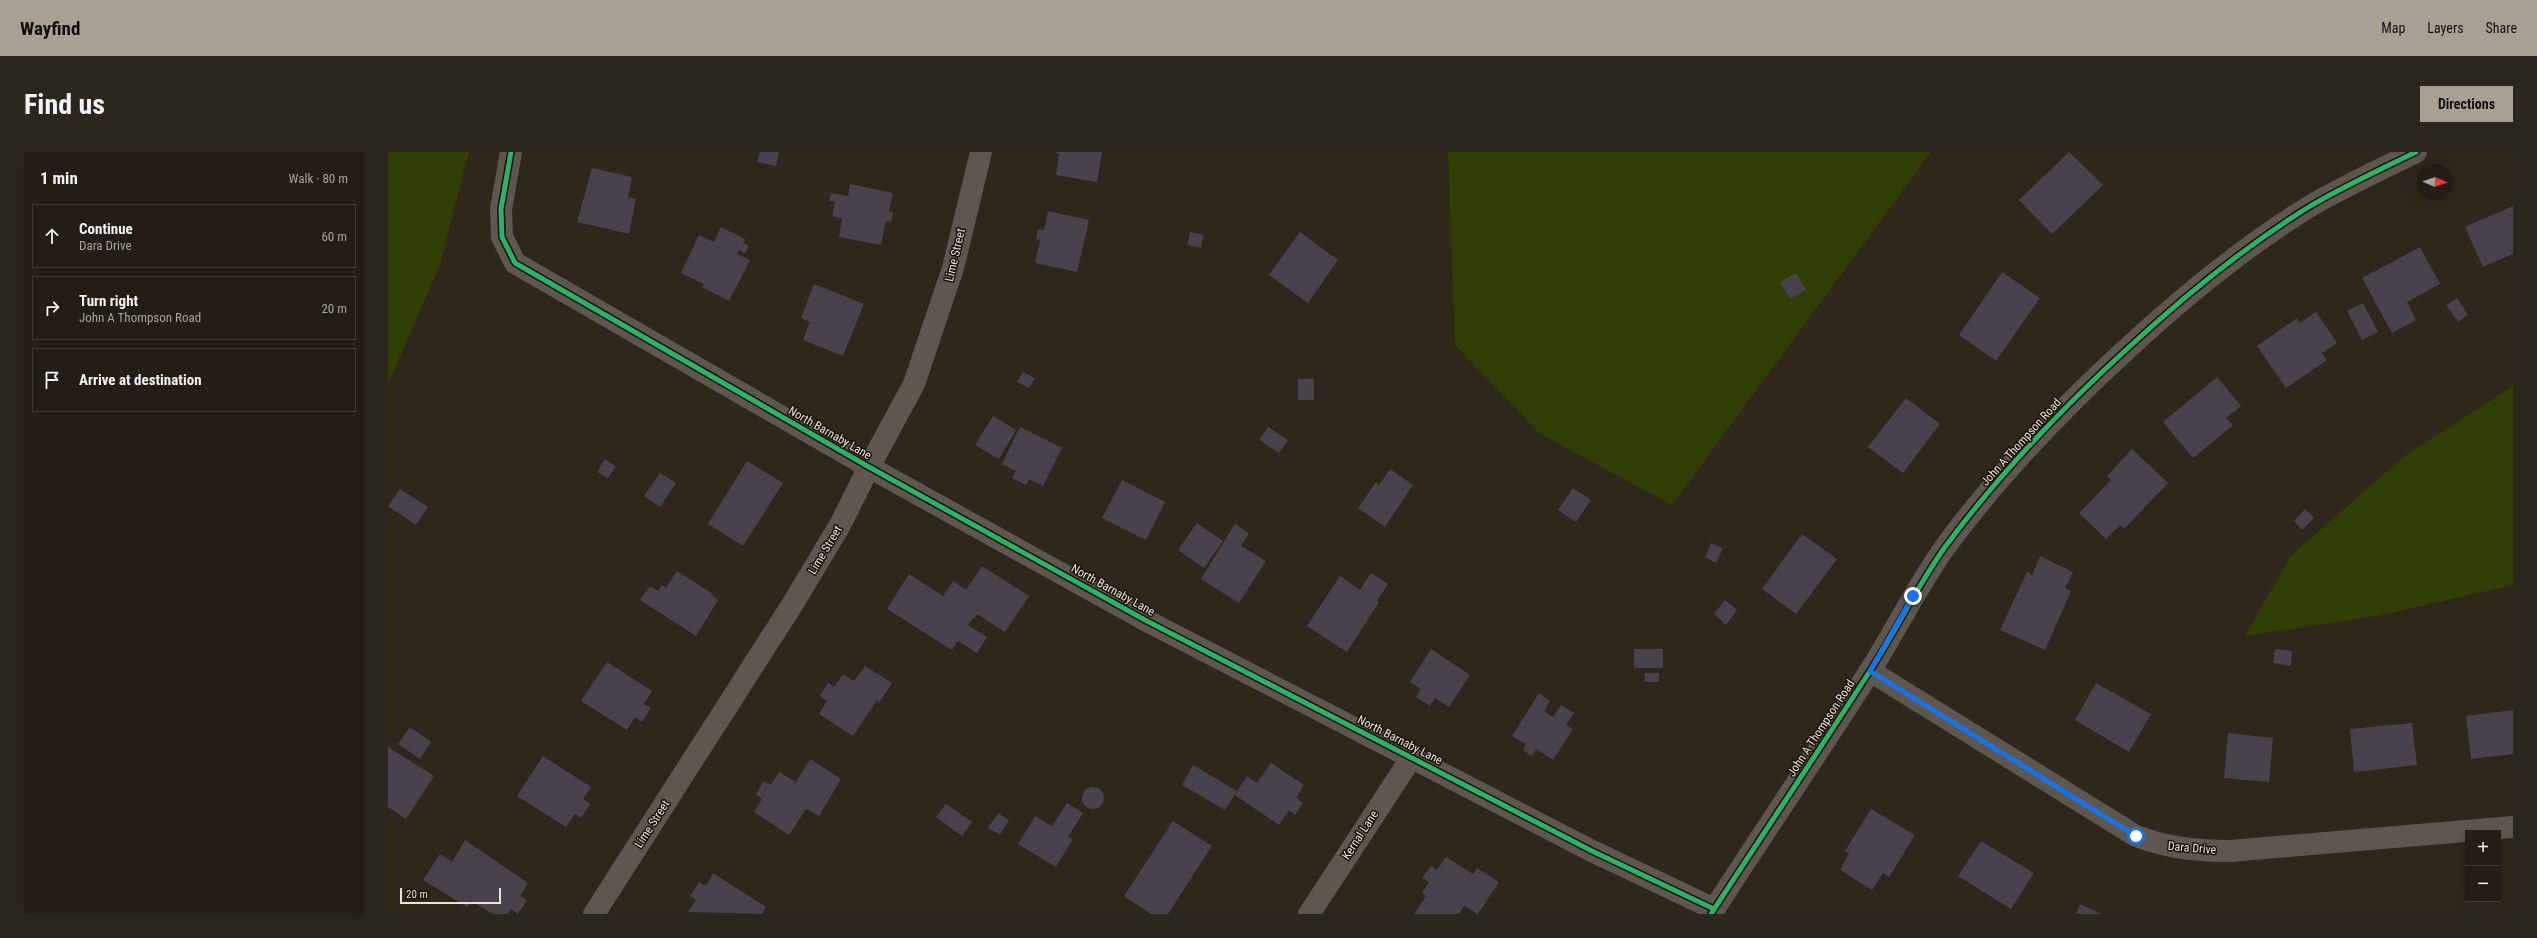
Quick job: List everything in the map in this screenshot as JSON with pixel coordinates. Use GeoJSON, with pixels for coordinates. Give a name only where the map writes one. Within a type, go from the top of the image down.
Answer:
{"type":"FeatureCollection","features":[{"type":"Feature","properties":{"kind":"street","name":"North Barnaby Lane"},"geometry":{"type":"LineString","coordinates":[[511,152],[501,209],[502,236],[515,263],[869,467],[1144,620],[1592,851],[1713,911]]}},
{"type":"Feature","properties":{"kind":"street","name":"Lime Street"},"geometry":{"type":"LineString","coordinates":[[594,914],[792,605],[840,526],[869,467],[914,384],[930,342],[953,268],[981,152]]}},
{"type":"Feature","properties":{"kind":"street","name":"John A Thompson Road"},"geometry":{"type":"LineString","coordinates":[[1713,911],[1870,671],[1913,596],[1945,548],[1994,486],[2074,398],[2175,305],[2234,259],[2306,209],[2354,181],[2416,152]]}},
{"type":"Feature","properties":{"kind":"street","name":"Dara Drive"},"geometry":{"type":"LineString","coordinates":[[1870,671],[2136,836],[2161,845],[2202,851],[2230,851],[2513,827]]}},
{"type":"Feature","properties":{"kind":"street","name":"Kernal Lane"},"geometry":{"type":"LineString","coordinates":[[1309,914],[1412,757]]}},
{"type":"Feature","properties":{"kind":"green space"},"geometry":{"type":"Polygon","coordinates":[[[388,152],[469,152],[440,265],[388,384],[388,152]]]}},
{"type":"Feature","properties":{"kind":"green space"},"geometry":{"type":"Polygon","coordinates":[[[1448,152],[1931,152],[1672,505],[1539,433],[1455,345],[1448,152]]]}},
{"type":"Feature","properties":{"kind":"green space"},"geometry":{"type":"Polygon","coordinates":[[[2513,386],[2513,585],[2382,615],[2245,636],[2291,556],[2402,458],[2513,386]]]}},
{"type":"Feature","properties":{"kind":"building"},"geometry":{"type":"Polygon","coordinates":[[[760,152],[779,152],[776,166],[757,162],[760,152]]]}},
{"type":"Feature","properties":{"kind":"building"},"geometry":{"type":"Polygon","coordinates":[[[1054,152],[1102,152],[1097,182],[1056,175],[1059,154],[1054,152]]]}},
{"type":"Feature","properties":{"kind":"building"},"geometry":{"type":"Polygon","coordinates":[[[2069,152],[2103,185],[2052,234],[2019,200],[2069,152]]]}},
{"type":"Feature","properties":{"kind":"building"},"geometry":{"type":"Polygon","coordinates":[[[592,168],[632,177],[628,197],[636,199],[629,234],[577,222],[592,168]]]}},
{"type":"Feature","properties":{"kind":"building"},"geometry":{"type":"Polygon","coordinates":[[[850,184],[893,193],[889,211],[893,212],[891,222],[886,221],[881,245],[839,237],[842,219],[832,216],[835,202],[829,201],[831,193],[848,196],[850,184]]]}},
{"type":"Feature","properties":{"kind":"building"},"geometry":{"type":"Polygon","coordinates":[[[2513,206],[2513,254],[2483,267],[2465,227],[2513,206]]]}},
{"type":"Feature","properties":{"kind":"building"},"geometry":{"type":"Polygon","coordinates":[[[1048,211],[1089,220],[1077,272],[1035,263],[1040,240],[1036,239],[1038,229],[1044,230],[1048,211]]]}},
{"type":"Feature","properties":{"kind":"building"},"geometry":{"type":"Polygon","coordinates":[[[721,227],[745,239],[743,243],[749,246],[745,253],[739,250],[737,254],[750,260],[729,301],[702,287],[704,284],[681,273],[699,235],[714,242],[721,227]]]}},
{"type":"Feature","properties":{"kind":"building"},"geometry":{"type":"Polygon","coordinates":[[[1190,232],[1203,235],[1201,248],[1187,245],[1190,232]]]}},
{"type":"Feature","properties":{"kind":"building"},"geometry":{"type":"Polygon","coordinates":[[[1300,232],[1338,260],[1308,303],[1269,275],[1300,232]]]}},
{"type":"Feature","properties":{"kind":"building"},"geometry":{"type":"Polygon","coordinates":[[[2420,247],[2440,284],[2407,302],[2416,320],[2392,333],[2362,278],[2420,247]]]}},
{"type":"Feature","properties":{"kind":"building"},"geometry":{"type":"Polygon","coordinates":[[[2002,272],[2040,298],[1996,361],[1959,335],[2002,272]]]}},
{"type":"Feature","properties":{"kind":"building"},"geometry":{"type":"Polygon","coordinates":[[[1796,273],[1806,290],[1790,299],[1780,282],[1796,273]]]}},
{"type":"Feature","properties":{"kind":"building"},"geometry":{"type":"Polygon","coordinates":[[[814,284],[864,304],[843,356],[803,340],[810,322],[801,318],[814,284]]]}},
{"type":"Feature","properties":{"kind":"building"},"geometry":{"type":"Polygon","coordinates":[[[2457,298],[2468,315],[2458,322],[2446,305],[2457,298]]]}},
{"type":"Feature","properties":{"kind":"building"},"geometry":{"type":"Polygon","coordinates":[[[2363,303],[2378,332],[2362,340],[2347,311],[2363,303]]]}},
{"type":"Feature","properties":{"kind":"building"},"geometry":{"type":"Polygon","coordinates":[[[2316,312],[2337,343],[2322,353],[2327,360],[2286,388],[2257,346],[2297,318],[2300,323],[2316,312]]]}},
{"type":"Feature","properties":{"kind":"building"},"geometry":{"type":"Polygon","coordinates":[[[1023,372],[1035,378],[1029,388],[1017,382],[1023,372]]]}},
{"type":"Feature","properties":{"kind":"building"},"geometry":{"type":"Polygon","coordinates":[[[2217,377],[2241,406],[2226,418],[2233,425],[2193,458],[2163,422],[2217,377]]]}},
{"type":"Feature","properties":{"kind":"building"},"geometry":{"type":"Polygon","coordinates":[[[1298,379],[1314,379],[1314,400],[1298,400],[1298,379]]]}},
{"type":"Feature","properties":{"kind":"building"},"geometry":{"type":"Polygon","coordinates":[[[1906,398],[1940,424],[1903,473],[1868,447],[1906,398]]]}},
{"type":"Feature","properties":{"kind":"building"},"geometry":{"type":"Polygon","coordinates":[[[993,416],[1016,430],[999,459],[975,445],[993,416]]]}},
{"type":"Feature","properties":{"kind":"building"},"geometry":{"type":"Polygon","coordinates":[[[1020,427],[1062,448],[1043,486],[1029,479],[1026,485],[1012,478],[1016,471],[1002,464],[1020,427]]]}},
{"type":"Feature","properties":{"kind":"building"},"geometry":{"type":"Polygon","coordinates":[[[1268,427],[1288,440],[1279,453],[1259,440],[1268,427]]]}},
{"type":"Feature","properties":{"kind":"building"},"geometry":{"type":"Polygon","coordinates":[[[2132,449],[2168,483],[2124,529],[2120,525],[2106,539],[2079,513],[2111,480],[2107,476],[2132,449]]]}},
{"type":"Feature","properties":{"kind":"building"},"geometry":{"type":"Polygon","coordinates":[[[605,459],[616,466],[608,478],[597,472],[605,459]]]}},
{"type":"Feature","properties":{"kind":"building"},"geometry":{"type":"Polygon","coordinates":[[[747,461],[783,483],[743,546],[708,524],[747,461]]]}},
{"type":"Feature","properties":{"kind":"building"},"geometry":{"type":"Polygon","coordinates":[[[1390,469],[1413,485],[1385,527],[1358,508],[1376,482],[1379,485],[1390,469]]]}},
{"type":"Feature","properties":{"kind":"building"},"geometry":{"type":"Polygon","coordinates":[[[660,473],[676,483],[660,507],[644,496],[660,473]]]}},
{"type":"Feature","properties":{"kind":"building"},"geometry":{"type":"Polygon","coordinates":[[[1122,480],[1165,502],[1146,540],[1102,518],[1122,480]]]}},
{"type":"Feature","properties":{"kind":"building"},"geometry":{"type":"Polygon","coordinates":[[[1573,488],[1591,500],[1576,522],[1558,510],[1573,488]]]}},
{"type":"Feature","properties":{"kind":"building"},"geometry":{"type":"Polygon","coordinates":[[[400,489],[428,507],[416,525],[388,506],[400,489]]]}},
{"type":"Feature","properties":{"kind":"building"},"geometry":{"type":"Polygon","coordinates":[[[2305,509],[2314,518],[2302,530],[2294,521],[2305,509]]]}},
{"type":"Feature","properties":{"kind":"building"},"geometry":{"type":"Polygon","coordinates":[[[1197,523],[1223,541],[1204,568],[1178,550],[1197,523]]]}},
{"type":"Feature","properties":{"kind":"building"},"geometry":{"type":"Polygon","coordinates":[[[1235,524],[1249,533],[1241,546],[1266,561],[1239,603],[1201,579],[1235,524]]]}},
{"type":"Feature","properties":{"kind":"building"},"geometry":{"type":"Polygon","coordinates":[[[1802,534],[1837,559],[1796,614],[1762,589],[1802,534]]]}},
{"type":"Feature","properties":{"kind":"building"},"geometry":{"type":"Polygon","coordinates":[[[1711,543],[1723,548],[1716,563],[1705,557],[1711,543]]]}},
{"type":"Feature","properties":{"kind":"building"},"geometry":{"type":"Polygon","coordinates":[[[2040,556],[2073,572],[2065,588],[2071,591],[2045,650],[2000,630],[2027,572],[2032,575],[2040,556]]]}},
{"type":"Feature","properties":{"kind":"building"},"geometry":{"type":"Polygon","coordinates":[[[982,566],[1029,596],[1005,632],[977,614],[975,619],[973,618],[968,625],[987,637],[977,653],[958,641],[952,650],[887,609],[909,574],[943,596],[953,581],[966,590],[982,566]]]}},
{"type":"Feature","properties":{"kind":"building"},"geometry":{"type":"Polygon","coordinates":[[[677,571],[713,594],[712,596],[718,600],[696,636],[640,600],[650,586],[658,591],[662,585],[666,588],[677,571]]]}},
{"type":"Feature","properties":{"kind":"building"},"geometry":{"type":"Polygon","coordinates":[[[1371,573],[1388,584],[1377,601],[1379,602],[1347,652],[1307,626],[1340,576],[1360,590],[1371,573]]]}},
{"type":"Feature","properties":{"kind":"building"},"geometry":{"type":"Polygon","coordinates":[[[1725,600],[1737,610],[1726,625],[1714,614],[1725,600]]]}},
{"type":"Feature","properties":{"kind":"building"},"geometry":{"type":"Polygon","coordinates":[[[1431,649],[1470,675],[1449,707],[1435,698],[1430,706],[1416,697],[1421,689],[1410,682],[1431,649]]]}},
{"type":"Feature","properties":{"kind":"building"},"geometry":{"type":"Polygon","coordinates":[[[1634,649],[1663,649],[1663,668],[1634,668],[1634,649]]]}},
{"type":"Feature","properties":{"kind":"building"},"geometry":{"type":"Polygon","coordinates":[[[2275,649],[2292,651],[2291,666],[2273,663],[2275,649]]]}},
{"type":"Feature","properties":{"kind":"building"},"geometry":{"type":"Polygon","coordinates":[[[607,662],[652,691],[644,704],[651,708],[642,722],[635,717],[627,730],[581,701],[607,662]]]}},
{"type":"Feature","properties":{"kind":"building"},"geometry":{"type":"Polygon","coordinates":[[[865,666],[892,683],[879,703],[877,700],[853,736],[819,714],[827,701],[820,696],[828,683],[834,687],[843,674],[854,681],[865,666]]]}},
{"type":"Feature","properties":{"kind":"building"},"geometry":{"type":"Polygon","coordinates":[[[1645,673],[1659,673],[1659,682],[1644,682],[1645,673]]]}},
{"type":"Feature","properties":{"kind":"building"},"geometry":{"type":"Polygon","coordinates":[[[2096,683],[2151,714],[2129,752],[2075,720],[2096,683]]]}},
{"type":"Feature","properties":{"kind":"building"},"geometry":{"type":"Polygon","coordinates":[[[1539,693],[1550,701],[1544,711],[1553,717],[1561,705],[1574,713],[1566,725],[1573,729],[1553,760],[1536,749],[1532,756],[1523,750],[1526,744],[1512,736],[1539,693]]]}},
{"type":"Feature","properties":{"kind":"building"},"geometry":{"type":"Polygon","coordinates":[[[2513,710],[2513,754],[2471,759],[2466,716],[2513,710]]]}},
{"type":"Feature","properties":{"kind":"building"},"geometry":{"type":"Polygon","coordinates":[[[2412,723],[2417,765],[2354,772],[2350,729],[2412,723]]]}},
{"type":"Feature","properties":{"kind":"building"},"geometry":{"type":"Polygon","coordinates":[[[410,727],[431,742],[420,759],[398,744],[410,727]]]}},
{"type":"Feature","properties":{"kind":"building"},"geometry":{"type":"Polygon","coordinates":[[[2228,733],[2273,738],[2269,782],[2224,778],[2228,733]]]}},
{"type":"Feature","properties":{"kind":"building"},"geometry":{"type":"Polygon","coordinates":[[[388,747],[434,776],[406,819],[388,807],[388,747]]]}},
{"type":"Feature","properties":{"kind":"building"},"geometry":{"type":"Polygon","coordinates":[[[543,756],[591,787],[583,799],[590,804],[581,818],[575,814],[566,827],[517,796],[543,756]]]}},
{"type":"Feature","properties":{"kind":"building"},"geometry":{"type":"Polygon","coordinates":[[[810,759],[841,779],[819,816],[806,809],[789,835],[754,812],[762,799],[756,794],[764,781],[771,785],[779,772],[796,782],[810,759]]]}},
{"type":"Feature","properties":{"kind":"building"},"geometry":{"type":"Polygon","coordinates":[[[1271,763],[1304,785],[1296,798],[1303,803],[1295,815],[1289,810],[1279,825],[1235,795],[1247,776],[1257,783],[1271,763]]]}},
{"type":"Feature","properties":{"kind":"building"},"geometry":{"type":"Polygon","coordinates":[[[1193,765],[1237,791],[1225,810],[1182,785],[1193,765]]]}},
{"type":"Feature","properties":{"kind":"building"},"geometry":{"type":"Polygon","coordinates":[[[1093,787],[1101,790],[1104,798],[1101,806],[1093,809],[1085,806],[1082,798],[1085,790],[1093,787]]]}},
{"type":"Feature","properties":{"kind":"building"},"geometry":{"type":"Polygon","coordinates":[[[1067,803],[1083,813],[1068,837],[1073,839],[1056,867],[1018,844],[1035,816],[1052,826],[1067,803]]]}},
{"type":"Feature","properties":{"kind":"building"},"geometry":{"type":"Polygon","coordinates":[[[946,804],[972,822],[962,836],[936,817],[946,804]]]}},
{"type":"Feature","properties":{"kind":"building"},"geometry":{"type":"Polygon","coordinates":[[[1871,809],[1915,835],[1889,877],[1883,873],[1872,890],[1840,870],[1849,854],[1845,851],[1871,809]]]}},
{"type":"Feature","properties":{"kind":"building"},"geometry":{"type":"Polygon","coordinates":[[[998,813],[1009,820],[1000,835],[988,828],[998,813]]]}},
{"type":"Feature","properties":{"kind":"building"},"geometry":{"type":"Polygon","coordinates":[[[1173,821],[1212,846],[1168,914],[1151,914],[1124,896],[1173,821]]]}},
{"type":"Feature","properties":{"kind":"building"},"geometry":{"type":"Polygon","coordinates":[[[465,840],[528,883],[520,896],[527,900],[518,914],[511,909],[508,914],[493,914],[471,901],[467,907],[423,880],[440,854],[452,862],[465,840]]]}},
{"type":"Feature","properties":{"kind":"building"},"geometry":{"type":"Polygon","coordinates":[[[1981,841],[2034,873],[2011,909],[1958,876],[1981,841]]]}},
{"type":"Feature","properties":{"kind":"building"},"geometry":{"type":"Polygon","coordinates":[[[1446,857],[1473,874],[1477,868],[1499,882],[1478,914],[1464,906],[1459,914],[1414,914],[1426,896],[1422,893],[1429,882],[1422,878],[1431,866],[1437,870],[1446,857]]]}},
{"type":"Feature","properties":{"kind":"building"},"geometry":{"type":"Polygon","coordinates":[[[713,873],[766,907],[762,914],[688,912],[696,900],[690,896],[699,882],[706,886],[713,873]]]}},
{"type":"Feature","properties":{"kind":"building"},"geometry":{"type":"Polygon","coordinates":[[[2080,904],[2102,914],[2076,914],[2080,904]]]}},
{"type":"Feature","properties":{"kind":"cycle path"},"geometry":{"type":"LineString","coordinates":[[511,152],[501,209],[502,237],[515,263],[869,467],[1145,620],[1592,851],[1714,909]]}},
{"type":"Feature","properties":{"kind":"cycle path"},"geometry":{"type":"LineString","coordinates":[[1711,914],[1868,674],[1934,563],[1987,494],[2032,443],[2103,371],[2149,329],[2237,256],[2283,223],[2320,200],[2416,152]]}},
{"type":"Feature","properties":{"kind":"route"},"geometry":{"type":"LineString","coordinates":[[1913,596],[1870,671],[2136,836]]}}]}
